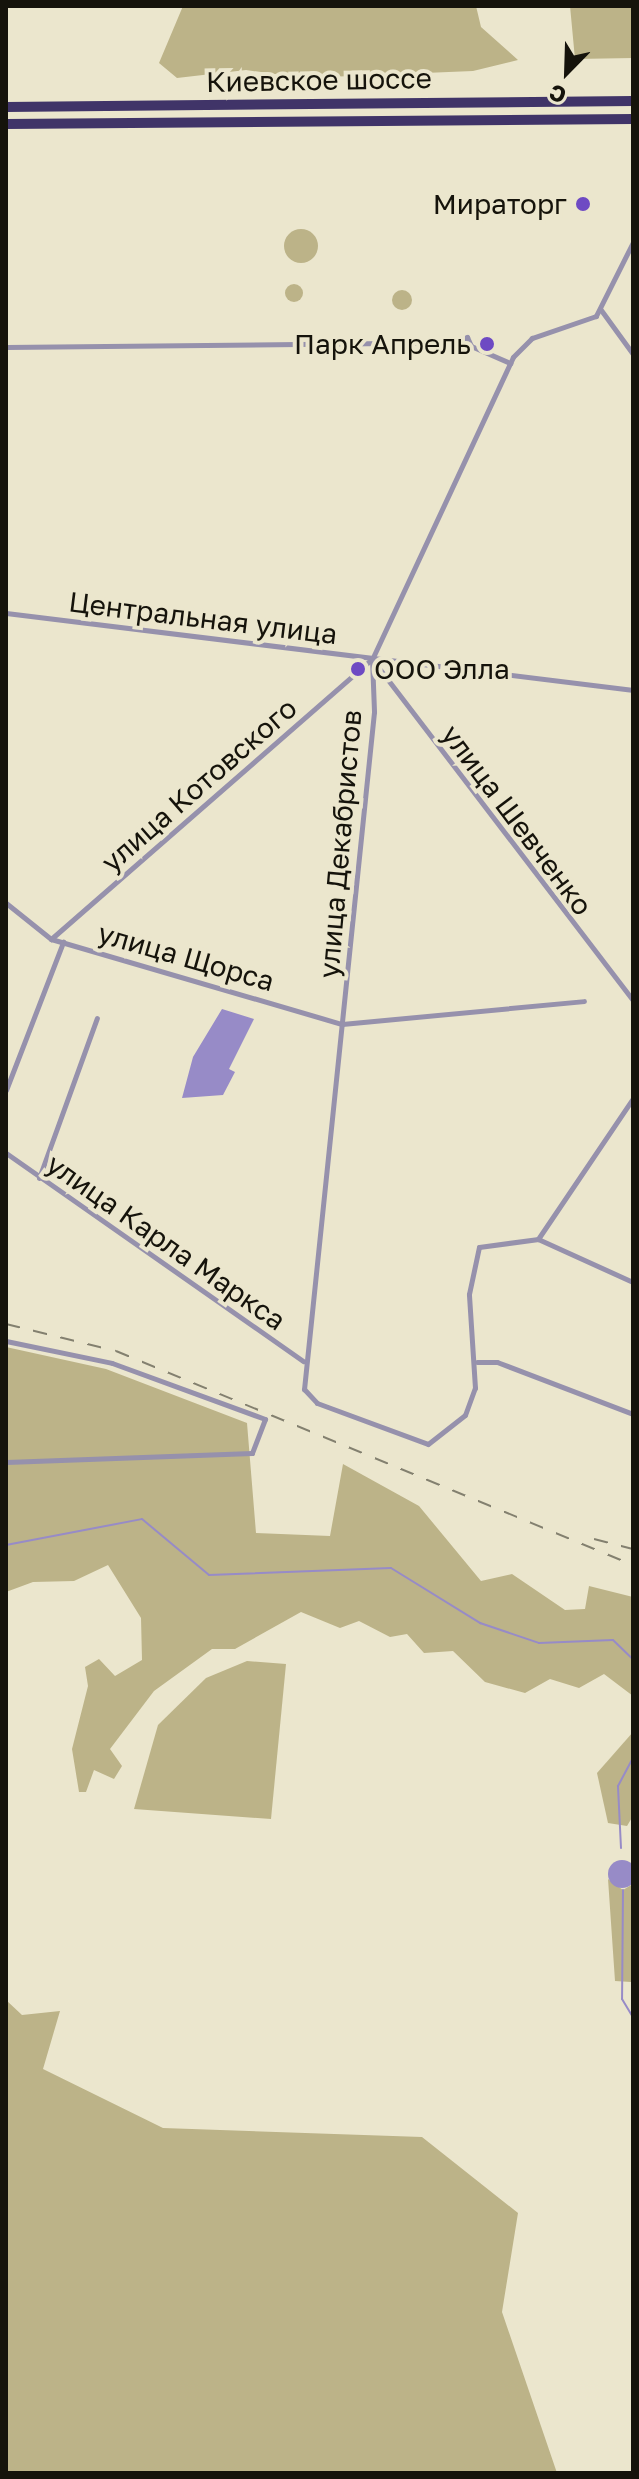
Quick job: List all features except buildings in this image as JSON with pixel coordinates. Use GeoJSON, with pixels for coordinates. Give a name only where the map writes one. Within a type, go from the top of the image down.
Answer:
{"type":"FeatureCollection","features":[{"type":"Feature","properties":{"kind":"highway","name":"Киевское шоссе"},"geometry":{"type":"LineString","coordinates":[[6,107],[633,101]]}},
{"type":"Feature","properties":{"kind":"highway","name":"Киевское шоссе"},"geometry":{"type":"LineString","coordinates":[[6,124],[633,119]]}},
{"type":"Feature","properties":{"kind":"street"},"geometry":{"type":"LineString","coordinates":[[633,242],[601,310],[633,354]]}},
{"type":"Feature","properties":{"kind":"street","name":"улица Декабристов"},"geometry":{"type":"LineString","coordinates":[[477,1362],[465,1415],[428,1444],[410,1443],[311,1396],[304,1361],[374,712],[372,659],[510,363],[527,341],[582,326],[601,310]]}},
{"type":"Feature","properties":{"kind":"street"},"geometry":{"type":"LineString","coordinates":[[6,347],[457,342],[467,337],[471,346],[510,363]]}},
{"type":"Feature","properties":{"kind":"street"},"geometry":{"type":"LineString","coordinates":[[457,342],[463,351],[471,346]]}},
{"type":"Feature","properties":{"kind":"street","name":"Центральная улица"},"geometry":{"type":"LineString","coordinates":[[6,613],[633,690]]}},
{"type":"Feature","properties":{"kind":"street","name":"улица Котовского"},"geometry":{"type":"LineString","coordinates":[[51,939],[372,659]]}},
{"type":"Feature","properties":{"kind":"street","name":"улица Шевченко"},"geometry":{"type":"LineString","coordinates":[[372,659],[633,1000]]}},
{"type":"Feature","properties":{"kind":"street"},"geometry":{"type":"LineString","coordinates":[[6,903],[51,939]]}},
{"type":"Feature","properties":{"kind":"street","name":"улица Щорса"},"geometry":{"type":"LineString","coordinates":[[51,939],[342,1024],[584,1001]]}},
{"type":"Feature","properties":{"kind":"street"},"geometry":{"type":"LineString","coordinates":[[6,1090],[63,942]]}},
{"type":"Feature","properties":{"kind":"street"},"geometry":{"type":"LineString","coordinates":[[39,1178],[97,1018]]}},
{"type":"Feature","properties":{"kind":"street"},"geometry":{"type":"LineString","coordinates":[[538,1239],[633,1098]]}},
{"type":"Feature","properties":{"kind":"street","name":"улица Карла Маркса"},"geometry":{"type":"LineString","coordinates":[[6,1153],[304,1361]]}},
{"type":"Feature","properties":{"kind":"street"},"geometry":{"type":"LineString","coordinates":[[632,1279],[538,1239],[479,1247],[474,1255],[469,1294],[477,1362],[497,1362],[633,1414]]}},
{"type":"Feature","properties":{"kind":"street"},"geometry":{"type":"LineString","coordinates":[[6,1341],[112,1363],[265,1419],[252,1453],[6,1462]]}},
{"type":"Feature","properties":{"kind":"shaded area"},"geometry":{"type":"Polygon","coordinates":[[[183,6],[476,6],[481,27],[518,60],[473,71],[303,78],[246,70],[177,78],[159,63],[183,6]]]}},
{"type":"Feature","properties":{"kind":"shaded area"},"geometry":{"type":"Polygon","coordinates":[[[570,6],[633,6],[633,58],[575,59],[570,6]]]}},
{"type":"Feature","properties":{"kind":"shaded area"},"geometry":{"type":"Polygon","coordinates":[[[301,229],[313,234],[318,246],[313,258],[301,263],[289,258],[284,246],[289,234],[301,229]]]}},
{"type":"Feature","properties":{"kind":"shaded area"},"geometry":{"type":"Polygon","coordinates":[[[294,284],[303,293],[294,302],[285,293],[294,284]]]}},
{"type":"Feature","properties":{"kind":"shaded area"},"geometry":{"type":"Polygon","coordinates":[[[402,290],[409,293],[412,300],[409,307],[402,310],[395,307],[392,300],[395,293],[402,290]]]}},
{"type":"Feature","properties":{"kind":"shaded area"},"geometry":{"type":"Polygon","coordinates":[[[222,1009],[254,1019],[229,1069],[235,1072],[223,1095],[182,1098],[193,1057],[222,1009]]]}},
{"type":"Feature","properties":{"kind":"shaded area"},"geometry":{"type":"Polygon","coordinates":[[[6,1347],[106,1369],[247,1423],[256,1533],[330,1536],[343,1464],[419,1506],[481,1581],[512,1574],[565,1610],[585,1609],[589,1586],[633,1597],[633,1696],[604,1674],[579,1688],[550,1679],[525,1693],[485,1682],[453,1651],[424,1653],[407,1634],[390,1637],[359,1621],[340,1628],[301,1612],[235,1649],[212,1649],[154,1691],[110,1749],[122,1766],[114,1779],[94,1770],[86,1792],[79,1792],[72,1749],[88,1686],[85,1667],[99,1659],[115,1676],[142,1660],[141,1618],[108,1565],[74,1581],[33,1582],[6,1592],[6,1347]]]}},
{"type":"Feature","properties":{"kind":"shaded area"},"geometry":{"type":"Polygon","coordinates":[[[247,1661],[286,1664],[271,1819],[134,1809],[158,1725],[206,1678],[247,1661]]]}},
{"type":"Feature","properties":{"kind":"shaded area"},"geometry":{"type":"Polygon","coordinates":[[[633,1732],[633,1816],[627,1826],[608,1823],[597,1773],[633,1732]]]}},
{"type":"Feature","properties":{"kind":"shaded area"},"geometry":{"type":"Polygon","coordinates":[[[622,1860],[632,1864],[636,1874],[632,1884],[622,1888],[612,1884],[608,1874],[612,1864],[622,1860]]]}},
{"type":"Feature","properties":{"kind":"shaded area"},"geometry":{"type":"Polygon","coordinates":[[[608,1879],[623,1890],[633,1884],[631,1982],[615,1981],[608,1879]]]}},
{"type":"Feature","properties":{"kind":"shaded area"},"geometry":{"type":"Polygon","coordinates":[[[6,2000],[22,2015],[60,2011],[43,2069],[163,2128],[422,2137],[518,2213],[502,2312],[557,2473],[6,2473],[6,2000]]]}},
{"type":"Feature","properties":{"kind":"waterway"},"geometry":{"type":"LineString","coordinates":[[6,1545],[142,1519],[209,1575],[391,1568],[480,1623],[539,1643],[613,1640],[633,1659]]}},
{"type":"Feature","properties":{"kind":"waterway"},"geometry":{"type":"LineString","coordinates":[[621,1848],[618,1786],[633,1758]]}},
{"type":"Feature","properties":{"kind":"waterway"},"geometry":{"type":"LineString","coordinates":[[623,1890],[622,1999],[633,2017]]}},
{"type":"Feature","properties":{"kind":"railway"},"geometry":{"type":"LineString","coordinates":[[6,1324],[116,1351],[633,1565]]}},
{"type":"Feature","properties":{"kind":"railway"},"geometry":{"type":"LineString","coordinates":[[594,1539],[633,1549]]}},
{"type":"Feature","properties":{"kind":"place","name":"Мираторг"},"geometry":{"type":"Point","coordinates":[583,204]}},
{"type":"Feature","properties":{"kind":"place","name":"Парк Апрель"},"geometry":{"type":"Point","coordinates":[487,344]}},
{"type":"Feature","properties":{"kind":"place","name":"ООО Элла"},"geometry":{"type":"Point","coordinates":[358,669]}}]}
